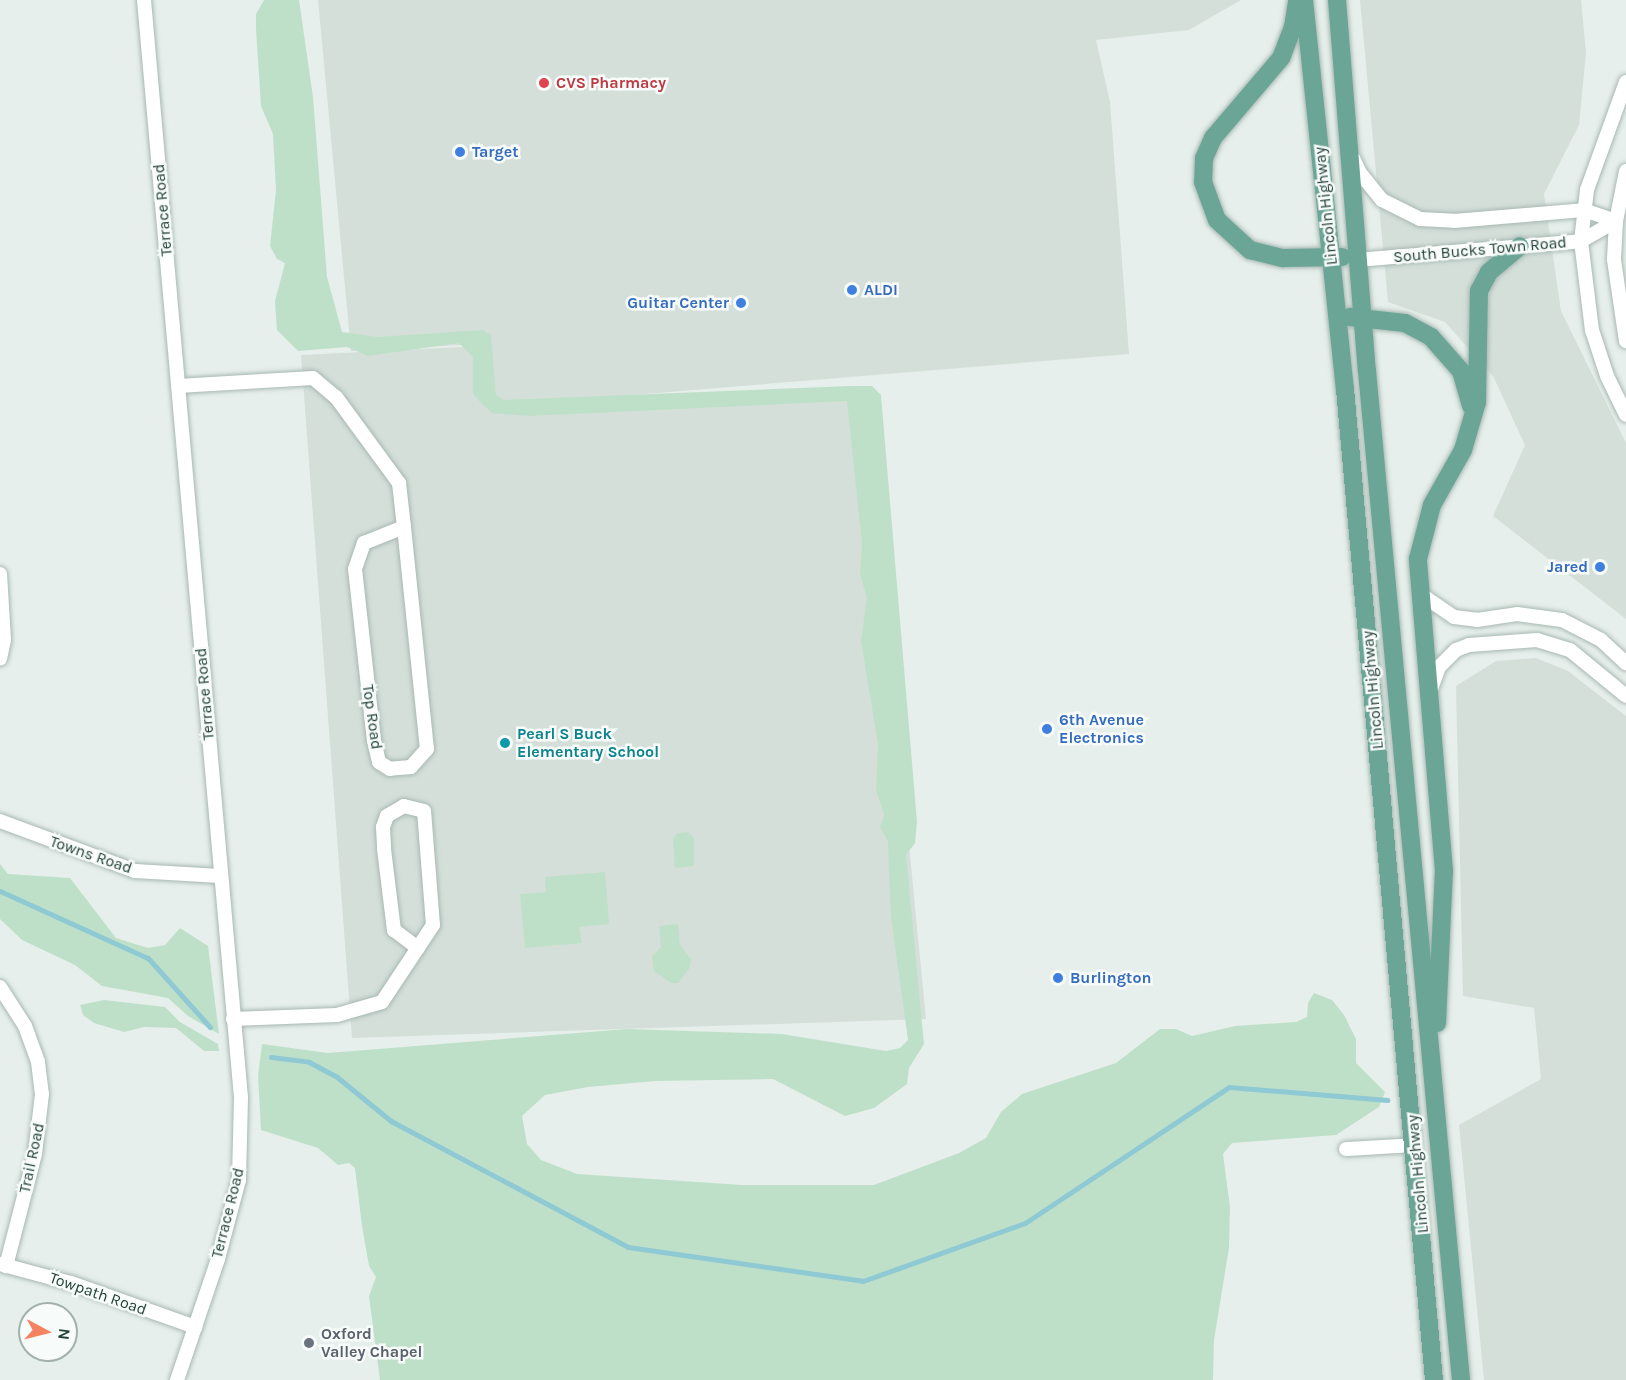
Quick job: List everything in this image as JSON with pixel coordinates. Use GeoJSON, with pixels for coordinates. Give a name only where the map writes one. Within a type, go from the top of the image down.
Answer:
{"type":"FeatureCollection","features":[{"type":"Feature","properties":{"kind":"main road"},"geometry":{"type":"LineString","coordinates":[[1297,0],[1293,27],[1281,58],[1213,138],[1204,158],[1203,182],[1217,220],[1244,246],[1283,258],[1331,255],[1357,260]]}},
{"type":"Feature","properties":{"kind":"main road","name":"Lincoln Highway"},"geometry":{"type":"LineString","coordinates":[[1304,0],[1337,315],[1411,1097],[1434,1380]]}},
{"type":"Feature","properties":{"kind":"main road","name":"Lincoln Highway"},"geometry":{"type":"LineString","coordinates":[[1337,0],[1362,319],[1461,1380]]}},
{"type":"Feature","properties":{"kind":"main road"},"geometry":{"type":"LineString","coordinates":[[1434,1096],[1444,870],[1419,593],[1418,559],[1425,525],[1464,450],[1471,425],[1479,388],[1479,291],[1489,272],[1520,246]]}},
{"type":"Feature","properties":{"kind":"main road"},"geometry":{"type":"LineString","coordinates":[[1337,315],[1405,323],[1443,346],[1467,384],[1471,425]]}},
{"type":"Feature","properties":{"kind":"street","name":"Terrace Road"},"geometry":{"type":"LineString","coordinates":[[144,0],[241,1097],[239,1180],[177,1380]]}},
{"type":"Feature","properties":{"kind":"street"},"geometry":{"type":"LineString","coordinates":[[1626,82],[1584,210],[1581,241],[1592,330],[1607,376],[1626,414]]}},
{"type":"Feature","properties":{"kind":"street","name":"South Bucks Town Road"},"geometry":{"type":"LineString","coordinates":[[1347,145],[1360,173],[1382,200],[1420,219],[1454,221],[1584,210],[1616,221]]}},
{"type":"Feature","properties":{"kind":"street"},"geometry":{"type":"LineString","coordinates":[[1626,171],[1616,221],[1616,284],[1626,341]]}},
{"type":"Feature","properties":{"kind":"street","name":"South Bucks Town Road"},"geometry":{"type":"LineString","coordinates":[[1357,260],[1581,241],[1616,221]]}},
{"type":"Feature","properties":{"kind":"street","name":"Top Road"},"geometry":{"type":"LineString","coordinates":[[178,386],[313,378],[336,397],[399,483],[404,527],[427,749],[411,767],[390,769],[379,762],[374,741],[355,569],[364,543],[404,527]]}},
{"type":"Feature","properties":{"kind":"street"},"geometry":{"type":"LineString","coordinates":[[0,574],[4,640],[0,659]]}},
{"type":"Feature","properties":{"kind":"street"},"geometry":{"type":"LineString","coordinates":[[1419,593],[1454,617],[1477,620],[1517,614],[1562,620],[1601,640],[1626,663]]}},
{"type":"Feature","properties":{"kind":"street"},"geometry":{"type":"LineString","coordinates":[[1429,696],[1439,667],[1456,650],[1518,639],[1537,640],[1570,650],[1626,696]]}},
{"type":"Feature","properties":{"kind":"street"},"geometry":{"type":"LineString","coordinates":[[233,1019],[337,1015],[382,1002],[418,948],[433,925],[424,811],[404,806],[387,816],[383,827],[384,849],[394,930],[418,948]]}},
{"type":"Feature","properties":{"kind":"street","name":"Towns Road"},"geometry":{"type":"LineString","coordinates":[[0,821],[113,866],[167,875],[220,876]]}},
{"type":"Feature","properties":{"kind":"street","name":"Trail Road"},"geometry":{"type":"LineString","coordinates":[[0,987],[25,1026],[38,1062],[42,1094],[35,1154],[3,1265]]}},
{"type":"Feature","properties":{"kind":"street"},"geometry":{"type":"LineString","coordinates":[[1346,1149],[1415,1145]]}},
{"type":"Feature","properties":{"kind":"street","name":"Towpath Road"},"geometry":{"type":"LineString","coordinates":[[3,1265],[71,1283],[195,1327]]}},
{"type":"Feature","properties":{"kind":"shaded area"},"geometry":{"type":"Polygon","coordinates":[[[318,0],[1241,0],[1189,30],[1096,40],[1110,102],[1129,354],[488,407],[481,344],[351,351],[318,0]]]}},
{"type":"Feature","properties":{"kind":"shaded area"},"geometry":{"type":"Polygon","coordinates":[[[1360,0],[1581,0],[1586,53],[1579,125],[1544,194],[1561,311],[1626,443],[1626,619],[1493,516],[1525,445],[1493,376],[1445,322],[1388,302],[1360,0]]]}},
{"type":"Feature","properties":{"kind":"shaded area"},"geometry":{"type":"Polygon","coordinates":[[[480,346],[487,409],[865,395],[926,1019],[352,1038],[301,355],[480,346]]]}},
{"type":"Feature","properties":{"kind":"shaded area"},"geometry":{"type":"Polygon","coordinates":[[[1536,658],[1568,671],[1626,716],[1626,1380],[1484,1380],[1459,1125],[1541,1079],[1534,1008],[1463,996],[1456,686],[1496,661],[1536,658]]]}},
{"type":"Feature","properties":{"kind":"green space"},"geometry":{"type":"Polygon","coordinates":[[[264,0],[299,0],[313,97],[327,277],[342,332],[377,337],[483,330],[491,335],[496,395],[504,400],[850,386],[872,386],[881,395],[917,822],[915,843],[906,855],[924,1044],[909,1068],[907,1084],[874,1108],[845,1116],[773,1079],[655,1081],[588,1087],[545,1095],[522,1116],[527,1144],[541,1160],[577,1174],[742,1185],[874,1185],[959,1153],[986,1138],[1001,1112],[1022,1094],[1116,1063],[1160,1029],[1176,1029],[1192,1036],[1235,1026],[1296,1022],[1307,1017],[1308,1003],[1314,993],[1332,1000],[1344,1015],[1356,1039],[1356,1063],[1385,1092],[1379,1107],[1336,1135],[1232,1143],[1223,1154],[1230,1207],[1229,1248],[1214,1340],[1213,1380],[380,1380],[369,1296],[376,1277],[369,1266],[355,1168],[349,1163],[338,1165],[318,1148],[261,1130],[258,1076],[262,1044],[328,1053],[627,1029],[782,1034],[886,1051],[900,1048],[908,1040],[891,917],[888,842],[880,827],[884,815],[876,790],[878,744],[861,641],[867,598],[860,574],[862,544],[847,401],[529,416],[492,413],[473,394],[473,357],[459,343],[368,356],[347,347],[298,351],[277,330],[275,301],[285,263],[277,259],[270,246],[276,190],[273,134],[261,106],[256,29],[256,14],[264,0]]]}},
{"type":"Feature","properties":{"kind":"green space"},"geometry":{"type":"Polygon","coordinates":[[[688,832],[694,838],[694,866],[675,868],[673,839],[677,833],[688,832]]]}},
{"type":"Feature","properties":{"kind":"green space"},"geometry":{"type":"Polygon","coordinates":[[[0,864],[8,874],[70,878],[116,938],[148,948],[165,945],[180,928],[208,946],[219,1034],[188,1016],[168,998],[102,986],[75,965],[22,940],[0,919],[0,864]]]}},
{"type":"Feature","properties":{"kind":"green space"},"geometry":{"type":"Polygon","coordinates":[[[605,872],[609,924],[579,927],[582,943],[525,948],[520,894],[546,892],[545,877],[605,872]]]}},
{"type":"Feature","properties":{"kind":"green space"},"geometry":{"type":"Polygon","coordinates":[[[678,924],[680,945],[691,959],[689,969],[678,983],[671,983],[654,971],[652,956],[661,947],[659,926],[678,924]]]}},
{"type":"Feature","properties":{"kind":"green space"},"geometry":{"type":"Polygon","coordinates":[[[104,1000],[165,1007],[180,1022],[218,1044],[219,1051],[204,1051],[176,1028],[144,1027],[124,1032],[94,1023],[83,1015],[80,1005],[104,1000]]]}},
{"type":"Feature","properties":{"kind":"waterway"},"geometry":{"type":"LineString","coordinates":[[0,891],[148,958],[210,1027]]}},
{"type":"Feature","properties":{"kind":"waterway"},"geometry":{"type":"LineString","coordinates":[[271,1057],[309,1062],[337,1077],[391,1121],[628,1247],[863,1281],[1025,1223],[1229,1087],[1387,1100]]}},
{"type":"Feature","properties":{"kind":"place","name":"CVS Pharmacy"},"geometry":{"type":"Point","coordinates":[544,83]}},
{"type":"Feature","properties":{"kind":"place","name":"Target"},"geometry":{"type":"Point","coordinates":[460,152]}},
{"type":"Feature","properties":{"kind":"place","name":"ALDI"},"geometry":{"type":"Point","coordinates":[852,290]}},
{"type":"Feature","properties":{"kind":"place","name":"Guitar Center"},"geometry":{"type":"Point","coordinates":[741,303]}},
{"type":"Feature","properties":{"kind":"place","name":"Jared"},"geometry":{"type":"Point","coordinates":[1600,567]}},
{"type":"Feature","properties":{"kind":"place","name":"6th Avenue Electronics"},"geometry":{"type":"Point","coordinates":[1047,729]}},
{"type":"Feature","properties":{"kind":"place","name":"Pearl S Buck Elementary School"},"geometry":{"type":"Point","coordinates":[505,743]}},
{"type":"Feature","properties":{"kind":"place","name":"Burlington"},"geometry":{"type":"Point","coordinates":[1058,978]}},
{"type":"Feature","properties":{"kind":"place","name":"Oxford Valley Chapel"},"geometry":{"type":"Point","coordinates":[309,1343]}}]}
